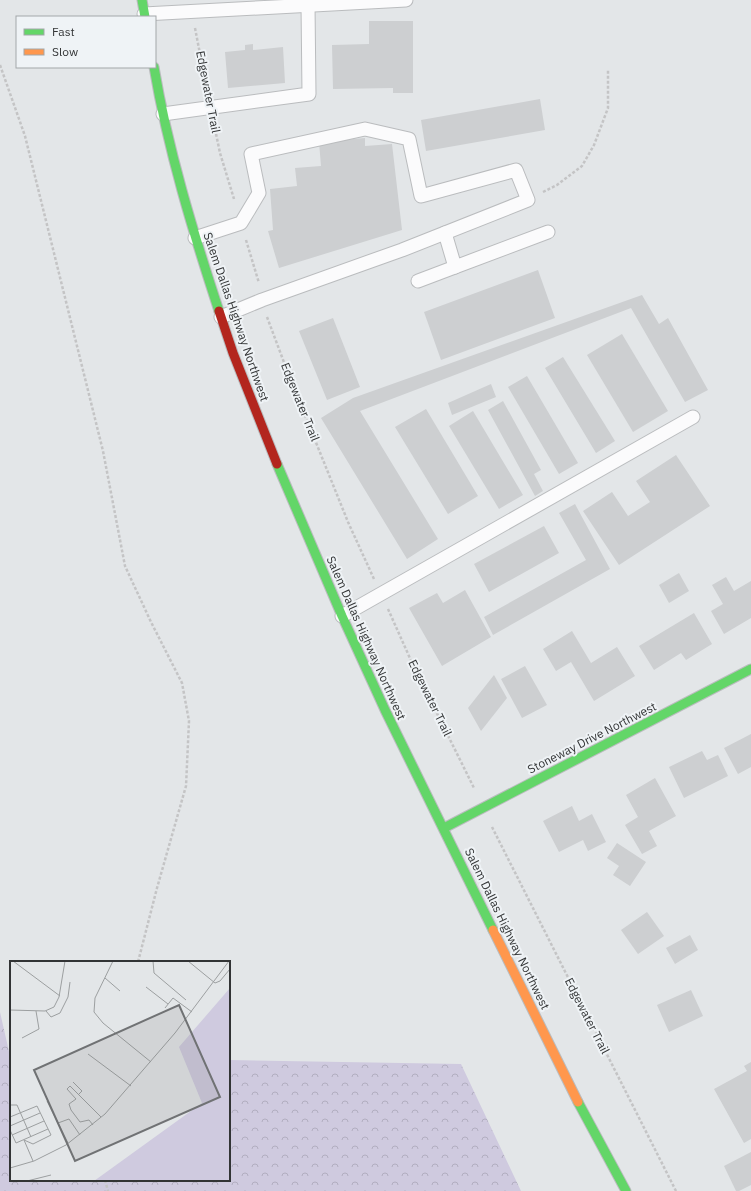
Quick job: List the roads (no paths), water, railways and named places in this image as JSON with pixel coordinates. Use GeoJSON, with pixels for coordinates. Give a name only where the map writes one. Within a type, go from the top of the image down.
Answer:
{"type":"FeatureCollection","features":[{"type":"Feature","properties":{"kind":"main road"},"geometry":{"type":"LineString","coordinates":[[142,0],[144,16]]}},
{"type":"Feature","properties":{"kind":"main road","name":"Salem Dallas Highway Northwest"},"geometry":{"type":"LineString","coordinates":[[154,68],[163,114],[195,238],[233,353],[276,462],[342,616],[385,710],[568,1082],[626,1191]]}},
{"type":"Feature","properties":{"kind":"main road","name":"Stoneway Drive Northwest"},"geometry":{"type":"LineString","coordinates":[[444,828],[751,669]]}},
{"type":"Feature","properties":{"kind":"lane"},"geometry":{"type":"LineString","coordinates":[[144,16],[406,0]]}},
{"type":"Feature","properties":{"kind":"lane"},"geometry":{"type":"LineString","coordinates":[[163,114],[309,94],[308,5]]}},
{"type":"Feature","properties":{"kind":"lane"},"geometry":{"type":"LineString","coordinates":[[195,238],[241,223],[259,193],[251,154],[365,129],[409,138],[421,196],[516,170],[528,200],[402,250],[262,300],[221,317]]}},
{"type":"Feature","properties":{"kind":"lane"},"geometry":{"type":"LineString","coordinates":[[418,281],[548,232]]}},
{"type":"Feature","properties":{"kind":"lane"},"geometry":{"type":"LineString","coordinates":[[445,233],[455,267]]}},
{"type":"Feature","properties":{"kind":"lane"},"geometry":{"type":"LineString","coordinates":[[342,616],[693,417]]}}]}
